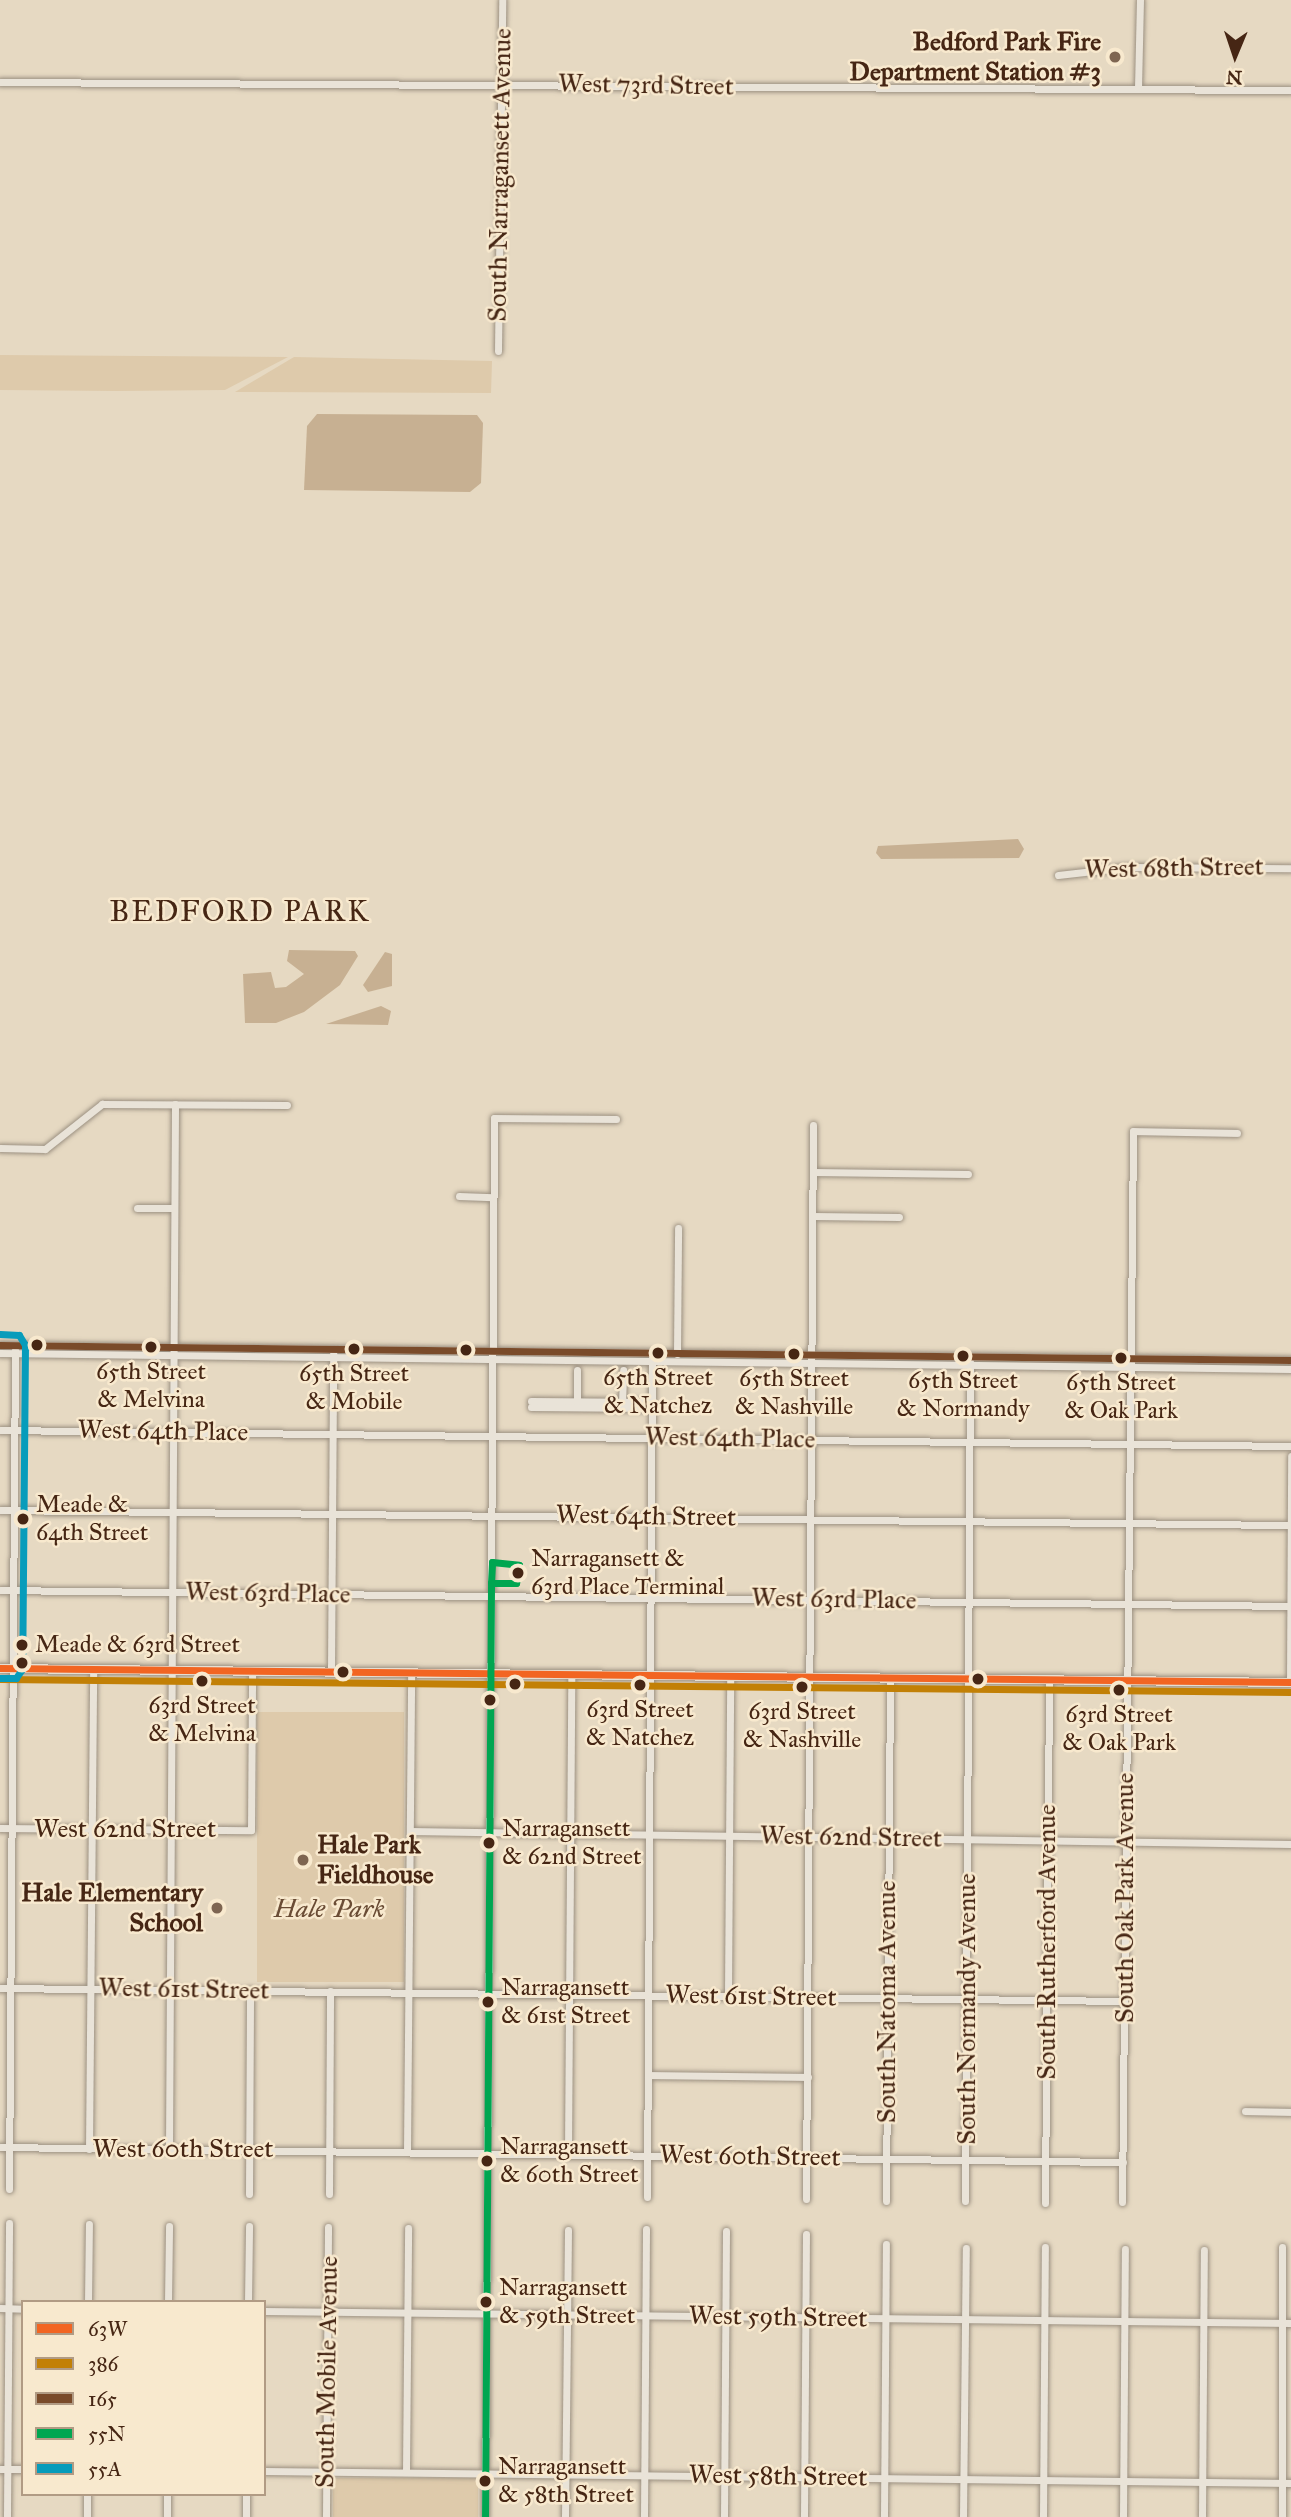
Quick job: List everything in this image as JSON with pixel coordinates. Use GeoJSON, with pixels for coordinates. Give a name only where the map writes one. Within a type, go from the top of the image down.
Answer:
{"type":"FeatureCollection","features":[{"type":"Feature","properties":{"kind":"main road"},"geometry":{"type":"LineString","coordinates":[[0,1668],[1290,1682]]}},
{"type":"Feature","properties":{"kind":"street","name":"South Narragansett Avenue"},"geometry":{"type":"LineString","coordinates":[[498,351],[502,0]]}},
{"type":"Feature","properties":{"kind":"street"},"geometry":{"type":"LineString","coordinates":[[1138,88],[1140,0]]}},
{"type":"Feature","properties":{"kind":"street","name":"West 73rd Street"},"geometry":{"type":"LineString","coordinates":[[0,82],[501,83],[1291,90]]}},
{"type":"Feature","properties":{"kind":"street","name":"West 68th Street"},"geometry":{"type":"LineString","coordinates":[[1058,875],[1129,867],[1291,868]]}},
{"type":"Feature","properties":{"kind":"street"},"geometry":{"type":"LineString","coordinates":[[0,1148],[50,1147],[103,1104],[287,1105]]}},
{"type":"Feature","properties":{"kind":"street"},"geometry":{"type":"LineString","coordinates":[[169,2149],[175,1104]]}},
{"type":"Feature","properties":{"kind":"street"},"geometry":{"type":"LineString","coordinates":[[485,2517],[494,1118],[616,1119]]}},
{"type":"Feature","properties":{"kind":"street"},"geometry":{"type":"LineString","coordinates":[[806,2199],[813,1125]]}},
{"type":"Feature","properties":{"kind":"street","name":"South Oak Park Avenue"},"geometry":{"type":"LineString","coordinates":[[1122,2202],[1133,1131],[1237,1133]]}},
{"type":"Feature","properties":{"kind":"street"},"geometry":{"type":"LineString","coordinates":[[813,1172],[968,1174]]}},
{"type":"Feature","properties":{"kind":"street"},"geometry":{"type":"LineString","coordinates":[[459,1196],[493,1197]]}},
{"type":"Feature","properties":{"kind":"street"},"geometry":{"type":"LineString","coordinates":[[137,1208],[174,1208]]}},
{"type":"Feature","properties":{"kind":"street"},"geometry":{"type":"LineString","coordinates":[[812,1216],[899,1217]]}},
{"type":"Feature","properties":{"kind":"street"},"geometry":{"type":"LineString","coordinates":[[677,1362],[678,1228]]}},
{"type":"Feature","properties":{"kind":"street"},"geometry":{"type":"LineString","coordinates":[[0,1345],[15,1350]]}},
{"type":"Feature","properties":{"kind":"street"},"geometry":{"type":"LineString","coordinates":[[331,1671],[333,1348]]}},
{"type":"Feature","properties":{"kind":"street"},"geometry":{"type":"LineString","coordinates":[[0,1353],[15,1350],[493,1348],[1291,1360]]}},
{"type":"Feature","properties":{"kind":"street"},"geometry":{"type":"LineString","coordinates":[[9,2189],[15,1350]]}},
{"type":"Feature","properties":{"kind":"street"},"geometry":{"type":"LineString","coordinates":[[174,1351],[333,1357],[1291,1369]]}},
{"type":"Feature","properties":{"kind":"street"},"geometry":{"type":"LineString","coordinates":[[647,2197],[652,1351]]}},
{"type":"Feature","properties":{"kind":"street","name":"South Normandy Avenue"},"geometry":{"type":"LineString","coordinates":[[965,2201],[970,1356]]}},
{"type":"Feature","properties":{"kind":"street"},"geometry":{"type":"LineString","coordinates":[[577,1370],[577,1404]]}},
{"type":"Feature","properties":{"kind":"street"},"geometry":{"type":"LineString","coordinates":[[622,1370],[622,1405]]}},
{"type":"Feature","properties":{"kind":"street"},"geometry":{"type":"LineString","coordinates":[[531,1404],[652,1405]]}},
{"type":"Feature","properties":{"kind":"street","name":"West 64th Place"},"geometry":{"type":"LineString","coordinates":[[0,1430],[1291,1446]]}},
{"type":"Feature","properties":{"kind":"street"},"geometry":{"type":"LineString","coordinates":[[1290,1682],[1291,1456]]}},
{"type":"Feature","properties":{"kind":"street","name":"West 64th Street"},"geometry":{"type":"LineString","coordinates":[[0,1510],[1291,1525]]}},
{"type":"Feature","properties":{"kind":"street","name":"West 63rd Place"},"geometry":{"type":"LineString","coordinates":[[0,1590],[1290,1606]]}},
{"type":"Feature","properties":{"kind":"street"},"geometry":{"type":"LineString","coordinates":[[89,2149],[93,1669]]}},
{"type":"Feature","properties":{"kind":"street","name":"West 62nd Street"},"geometry":{"type":"LineString","coordinates":[[0,1828],[251,1830],[252,1670]]}},
{"type":"Feature","properties":{"kind":"street"},"geometry":{"type":"LineString","coordinates":[[407,2151],[411,1671]]}},
{"type":"Feature","properties":{"kind":"street"},"geometry":{"type":"LineString","coordinates":[[568,2153],[571,1673]]}},
{"type":"Feature","properties":{"kind":"street"},"geometry":{"type":"LineString","coordinates":[[728,1995],[730,1675]]}},
{"type":"Feature","properties":{"kind":"street","name":"South Natoma Avenue"},"geometry":{"type":"LineString","coordinates":[[886,2201],[890,1678]]}},
{"type":"Feature","properties":{"kind":"street","name":"South Rutherford Avenue"},"geometry":{"type":"LineString","coordinates":[[1045,2203],[1049,1681]]}},
{"type":"Feature","properties":{"kind":"street","name":"West 62nd Street"},"geometry":{"type":"LineString","coordinates":[[410,1831],[1291,1844]]}},
{"type":"Feature","properties":{"kind":"street","name":"West 61st Street"},"geometry":{"type":"LineString","coordinates":[[0,1988],[1124,2001]]}},
{"type":"Feature","properties":{"kind":"street"},"geometry":{"type":"LineString","coordinates":[[249,2194],[250,1990]]}},
{"type":"Feature","properties":{"kind":"street"},"geometry":{"type":"LineString","coordinates":[[328,2194],[330,1991]]}},
{"type":"Feature","properties":{"kind":"street"},"geometry":{"type":"LineString","coordinates":[[648,2075],[808,2077]]}},
{"type":"Feature","properties":{"kind":"street"},"geometry":{"type":"LineString","coordinates":[[1245,2111],[1291,2112]]}},
{"type":"Feature","properties":{"kind":"street","name":"West 60th Street"},"geometry":{"type":"LineString","coordinates":[[0,2147],[1123,2162]]}},
{"type":"Feature","properties":{"kind":"street"},"geometry":{"type":"LineString","coordinates":[[7,2517],[4,2469],[4,2308],[9,2223]]}},
{"type":"Feature","properties":{"kind":"street"},"geometry":{"type":"LineString","coordinates":[[88,2300],[89,2224]]}},
{"type":"Feature","properties":{"kind":"street"},"geometry":{"type":"LineString","coordinates":[[168,2300],[169,2226]]}},
{"type":"Feature","properties":{"kind":"street"},"geometry":{"type":"LineString","coordinates":[[248,2226],[248,2300]]}},
{"type":"Feature","properties":{"kind":"street","name":"South Mobile Avenue"},"geometry":{"type":"LineString","coordinates":[[326,2517],[328,2227]]}},
{"type":"Feature","properties":{"kind":"street"},"geometry":{"type":"LineString","coordinates":[[406,2472],[408,2228]]}},
{"type":"Feature","properties":{"kind":"street"},"geometry":{"type":"LineString","coordinates":[[644,2517],[646,2229]]}},
{"type":"Feature","properties":{"kind":"street"},"geometry":{"type":"LineString","coordinates":[[565,2517],[568,2230]]}},
{"type":"Feature","properties":{"kind":"street"},"geometry":{"type":"LineString","coordinates":[[724,2517],[726,2231]]}},
{"type":"Feature","properties":{"kind":"street"},"geometry":{"type":"LineString","coordinates":[[804,2517],[806,2234]]}},
{"type":"Feature","properties":{"kind":"street"},"geometry":{"type":"LineString","coordinates":[[884,2517],[886,2244]]}},
{"type":"Feature","properties":{"kind":"street"},"geometry":{"type":"LineString","coordinates":[[1043,2517],[1045,2247]]}},
{"type":"Feature","properties":{"kind":"street"},"geometry":{"type":"LineString","coordinates":[[1282,2247],[1287,2323],[1282,2517]]}},
{"type":"Feature","properties":{"kind":"street"},"geometry":{"type":"LineString","coordinates":[[963,2517],[966,2248]]}},
{"type":"Feature","properties":{"kind":"street"},"geometry":{"type":"LineString","coordinates":[[1123,2517],[1125,2249]]}},
{"type":"Feature","properties":{"kind":"street"},"geometry":{"type":"LineString","coordinates":[[1202,2517],[1204,2250]]}},
{"type":"Feature","properties":{"kind":"street","name":"West 59th Street"},"geometry":{"type":"LineString","coordinates":[[266,2311],[1287,2323]]}},
{"type":"Feature","properties":{"kind":"street","name":"West 58th Street"},"geometry":{"type":"LineString","coordinates":[[266,2471],[1291,2483]]}},
{"type":"Feature","properties":{"kind":"street"},"geometry":{"type":"LineString","coordinates":[[87,2496],[87,2517]]}},
{"type":"Feature","properties":{"kind":"street"},"geometry":{"type":"LineString","coordinates":[[167,2496],[167,2517]]}},
{"type":"Feature","properties":{"kind":"street"},"geometry":{"type":"LineString","coordinates":[[246,2496],[246,2517]]}},
{"type":"Feature","properties":{"kind":"green space"},"geometry":{"type":"Polygon","coordinates":[[[0,355],[288,357],[225,390],[117,391],[0,390],[0,355]]]}},
{"type":"Feature","properties":{"kind":"green space"},"geometry":{"type":"Polygon","coordinates":[[[294,357],[492,361],[491,393],[235,392],[294,357]]]}},
{"type":"Feature","properties":{"kind":"green space","name":"Hale Park"},"geometry":{"type":"Polygon","coordinates":[[[257,1712],[404,1712],[404,1982],[257,1982],[257,1712]]]}},
{"type":"Feature","properties":{"kind":"green space"},"geometry":{"type":"Polygon","coordinates":[[[333,2478],[478,2478],[478,2517],[333,2517],[333,2478]]]}},
{"type":"Feature","properties":{"kind":"shaded area"},"geometry":{"type":"Polygon","coordinates":[[[317,414],[477,415],[483,423],[481,483],[470,492],[304,490],[307,426],[317,414]]]}},
{"type":"Feature","properties":{"kind":"shaded area"},"geometry":{"type":"Polygon","coordinates":[[[1018,839],[1024,849],[1019,858],[881,859],[876,853],[878,846],[1018,839]]]}},
{"type":"Feature","properties":{"kind":"shaded area"},"geometry":{"type":"Polygon","coordinates":[[[289,950],[355,951],[358,956],[340,985],[304,1012],[276,1023],[245,1023],[243,974],[271,972],[275,988],[286,987],[304,974],[287,961],[289,950]]]}},
{"type":"Feature","properties":{"kind":"shaded area"},"geometry":{"type":"Polygon","coordinates":[[[385,952],[392,954],[392,986],[368,992],[363,985],[385,952]]]}},
{"type":"Feature","properties":{"kind":"shaded area"},"geometry":{"type":"Polygon","coordinates":[[[381,1006],[391,1011],[388,1025],[326,1024],[381,1006]]]}},
{"type":"Feature","properties":{"kind":"transit line","name":"55A"},"geometry":{"type":"LineString","coordinates":[[0,1334],[19,1335],[25,1345],[22,1669],[16,1678],[0,1678]]}},
{"type":"Feature","properties":{"kind":"transit line","name":"165"},"geometry":{"type":"LineString","coordinates":[[0,1345],[1291,1360]]}},
{"type":"Feature","properties":{"kind":"transit line","name":"55N"},"geometry":{"type":"LineString","coordinates":[[492,1562],[519,1565],[516,1583],[491,1583],[492,1562]]}},
{"type":"Feature","properties":{"kind":"transit line","name":"55N"},"geometry":{"type":"LineString","coordinates":[[485,2517],[491,1583]]}},
{"type":"Feature","properties":{"kind":"transit line","name":"63W"},"geometry":{"type":"LineString","coordinates":[[0,1668],[1291,1682]]}},
{"type":"Feature","properties":{"kind":"transit line","name":"386"},"geometry":{"type":"LineString","coordinates":[[0,1679],[1291,1692]]}},
{"type":"Feature","properties":{"kind":"place","name":"Bedford Park Fire Department Station #3"},"geometry":{"type":"Point","coordinates":[1115,57]}},
{"type":"Feature","properties":{"kind":"place","name":"65th Street & Melvina"},"geometry":{"type":"Point","coordinates":[151,1347]}},
{"type":"Feature","properties":{"kind":"place","name":"65th Street & Mobile"},"geometry":{"type":"Point","coordinates":[354,1349]}},
{"type":"Feature","properties":{"kind":"place","name":"65th Street & Natchez"},"geometry":{"type":"Point","coordinates":[658,1353]}},
{"type":"Feature","properties":{"kind":"place","name":"65th Street & Nashville"},"geometry":{"type":"Point","coordinates":[794,1354]}},
{"type":"Feature","properties":{"kind":"place","name":"65th Street & Normandy"},"geometry":{"type":"Point","coordinates":[963,1356]}},
{"type":"Feature","properties":{"kind":"place","name":"65th Street & Oak Park"},"geometry":{"type":"Point","coordinates":[1121,1358]}},
{"type":"Feature","properties":{"kind":"place","name":"Meade & 64th Street"},"geometry":{"type":"Point","coordinates":[23,1519]}},
{"type":"Feature","properties":{"kind":"place","name":"Narragansett & 63rd Place Terminal"},"geometry":{"type":"Point","coordinates":[518,1573]}},
{"type":"Feature","properties":{"kind":"place","name":"Meade & 63rd Street"},"geometry":{"type":"Point","coordinates":[22,1645]}},
{"type":"Feature","properties":{"kind":"place","name":"63rd Street & Melvina"},"geometry":{"type":"Point","coordinates":[202,1681]}},
{"type":"Feature","properties":{"kind":"place","name":"63rd Street & Natchez"},"geometry":{"type":"Point","coordinates":[640,1685]}},
{"type":"Feature","properties":{"kind":"place","name":"63rd Street & Nashville"},"geometry":{"type":"Point","coordinates":[802,1687]}},
{"type":"Feature","properties":{"kind":"place","name":"63rd Street & Oak Park"},"geometry":{"type":"Point","coordinates":[1119,1690]}},
{"type":"Feature","properties":{"kind":"place","name":"Narragansett & 62nd Street"},"geometry":{"type":"Point","coordinates":[489,1843]}},
{"type":"Feature","properties":{"kind":"place","name":"Hale Park Fieldhouse"},"geometry":{"type":"Point","coordinates":[303,1860]}},
{"type":"Feature","properties":{"kind":"place","name":"Hale Elementary School"},"geometry":{"type":"Point","coordinates":[217,1908]}},
{"type":"Feature","properties":{"kind":"place","name":"Narragansett & 61st Street"},"geometry":{"type":"Point","coordinates":[488,2002]}},
{"type":"Feature","properties":{"kind":"place","name":"Narragansett & 60th Street"},"geometry":{"type":"Point","coordinates":[487,2161]}},
{"type":"Feature","properties":{"kind":"place","name":"Narragansett & 59th Street"},"geometry":{"type":"Point","coordinates":[486,2302]}},
{"type":"Feature","properties":{"kind":"place","name":"Narragansett & 58th Street"},"geometry":{"type":"Point","coordinates":[485,2481]}},
{"type":"Feature","properties":{"kind":"district","name":"BEDFORD PARK"},"geometry":{"type":"Point","coordinates":[240,911]}}]}
